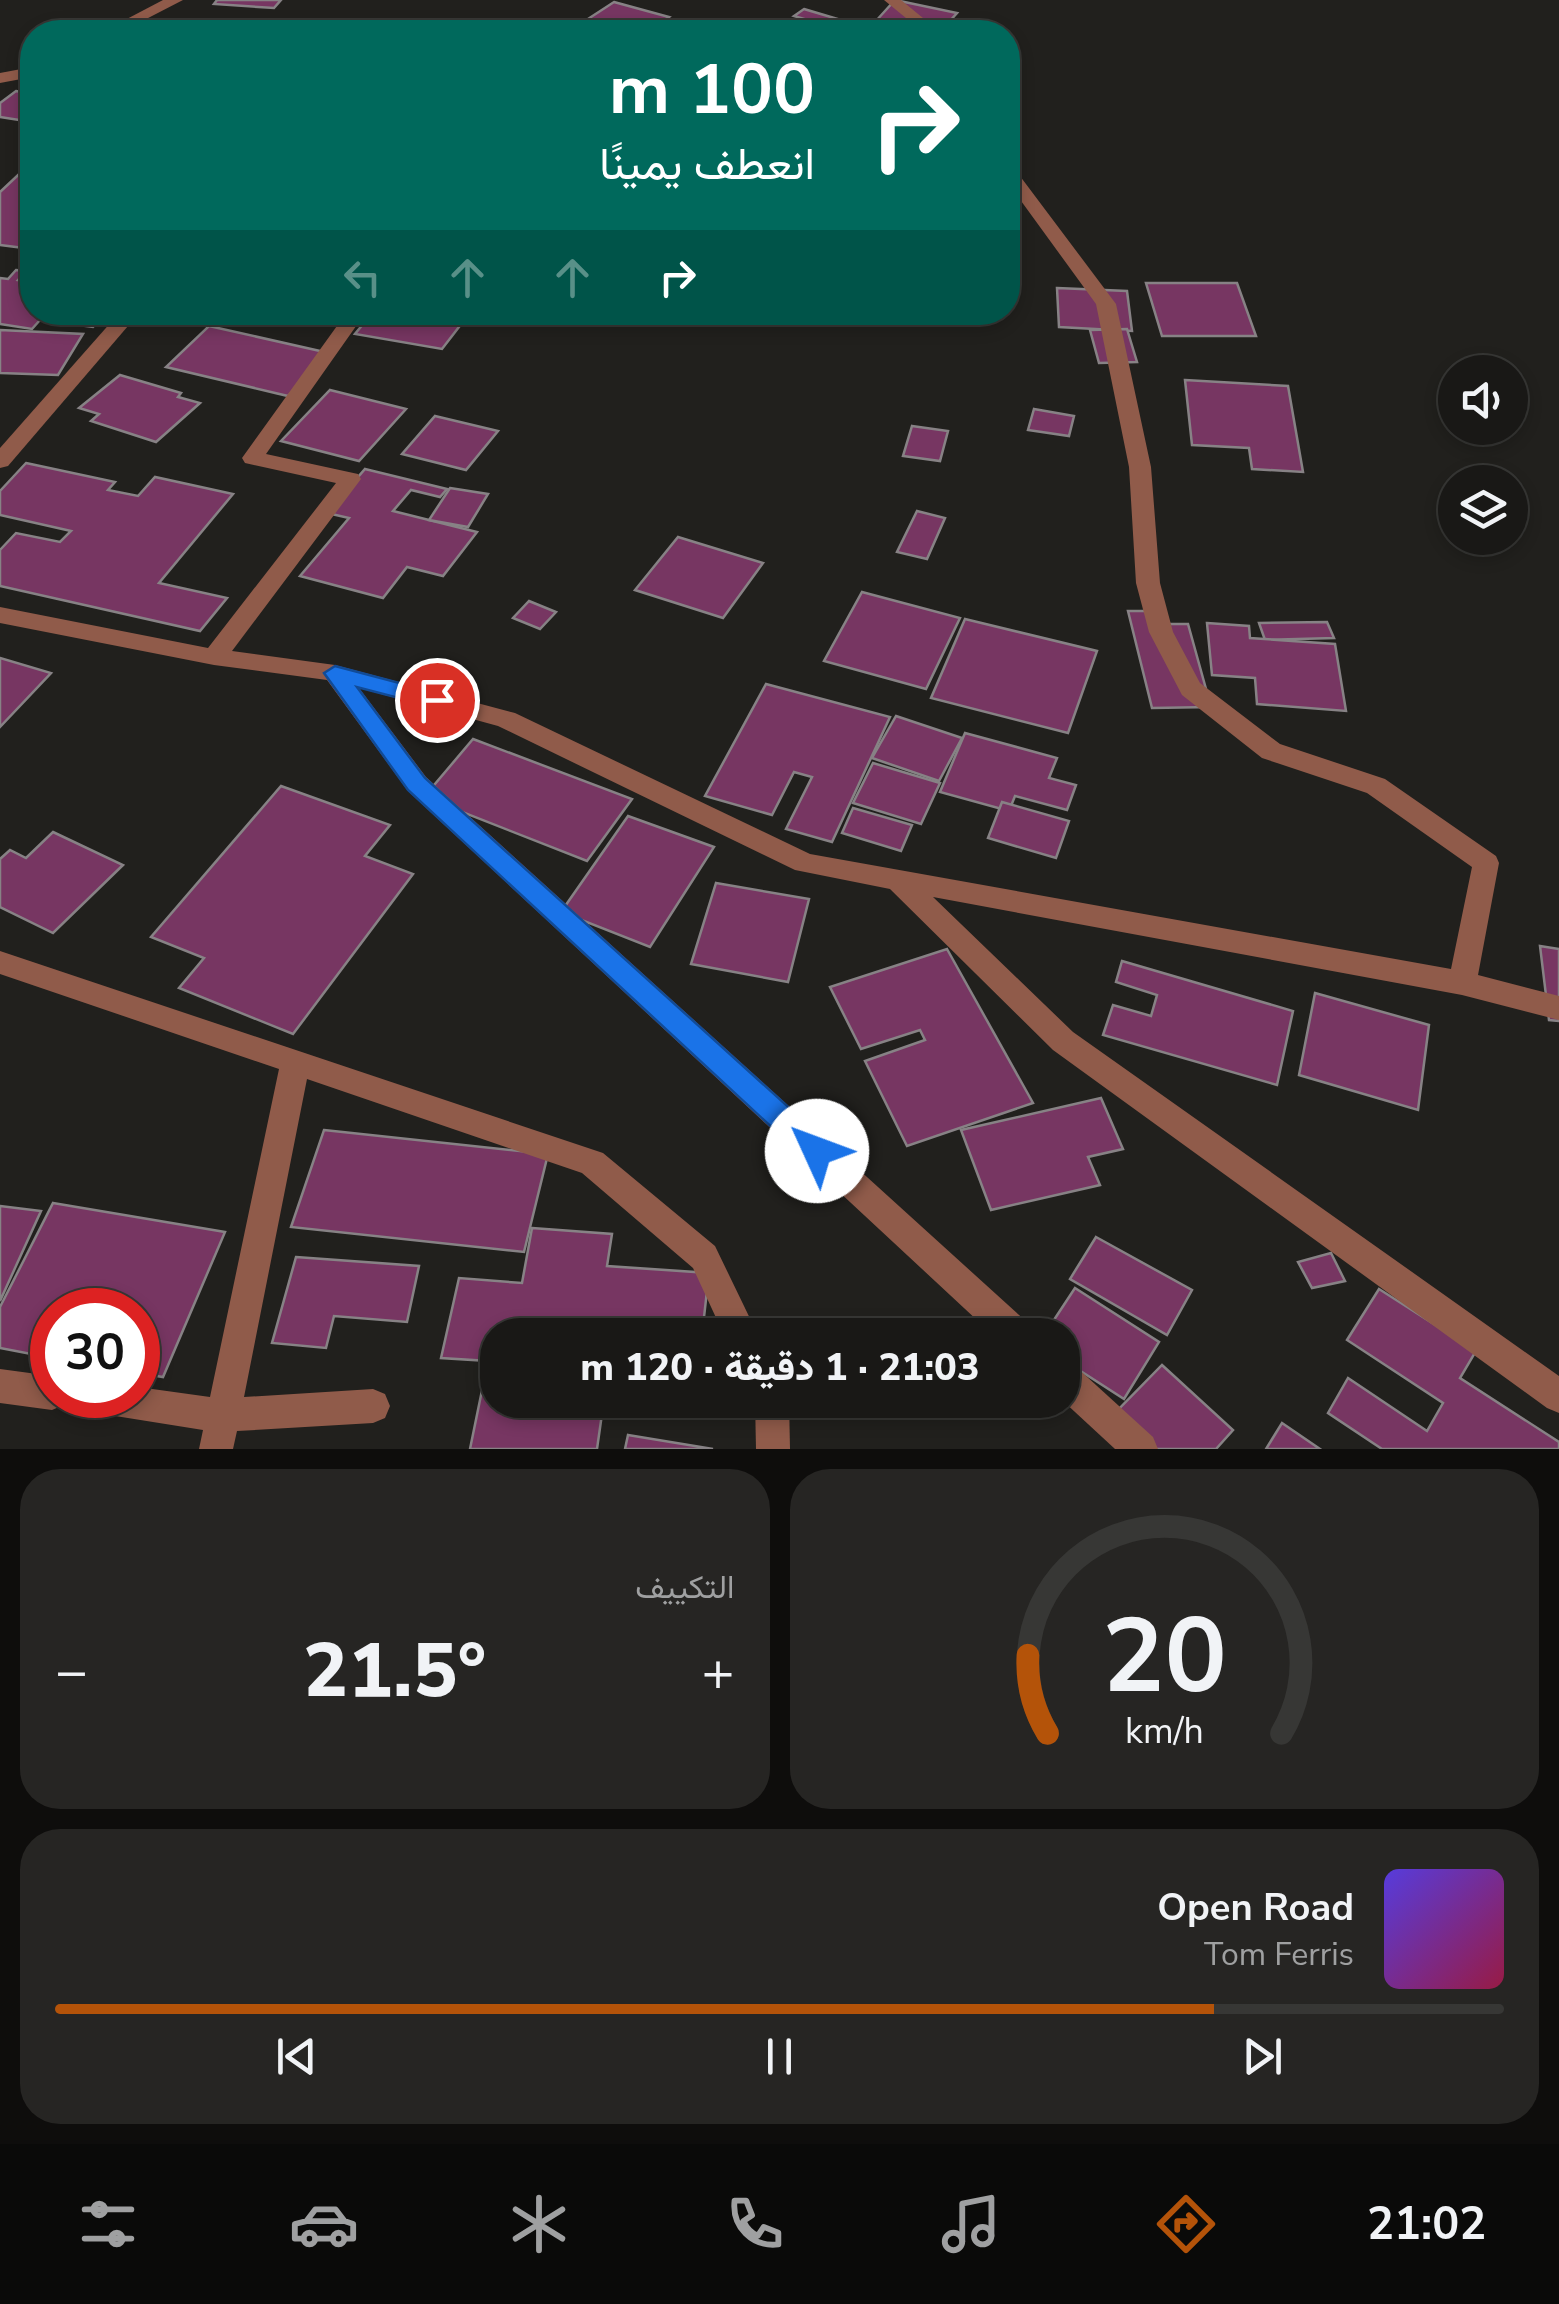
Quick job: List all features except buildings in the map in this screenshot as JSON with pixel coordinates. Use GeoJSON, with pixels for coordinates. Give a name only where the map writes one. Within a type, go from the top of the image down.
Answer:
{"type":"FeatureCollection","features":[{"type":"Feature","properties":{"kind":"street"},"geometry":{"type":"LineString","coordinates":[[134,20],[174,0]]}},
{"type":"Feature","properties":{"kind":"street"},"geometry":{"type":"LineString","coordinates":[[892,0],[917,20]]}},
{"type":"Feature","properties":{"kind":"street"},"geometry":{"type":"LineString","coordinates":[[1020,188],[1106,304],[1140,468],[1148,583],[1160,632],[1191,689],[1271,751],[1376,786],[1486,863],[1462,982]]}},
{"type":"Feature","properties":{"kind":"street"},"geometry":{"type":"LineString","coordinates":[[0,461],[120,325]]}},
{"type":"Feature","properties":{"kind":"street"},"geometry":{"type":"LineString","coordinates":[[214,657],[350,479],[253,458],[349,325]]}},
{"type":"Feature","properties":{"kind":"street"},"geometry":{"type":"LineString","coordinates":[[0,615],[214,657],[335,673],[506,718],[806,863],[1462,982],[1559,1008]]}},
{"type":"Feature","properties":{"kind":"street"},"geometry":{"type":"LineString","coordinates":[[335,673],[416,784],[998,1318]]}},
{"type":"Feature","properties":{"kind":"street"},"geometry":{"type":"LineString","coordinates":[[899,880],[1063,1041],[1559,1396]]}},
{"type":"Feature","properties":{"kind":"street"},"geometry":{"type":"LineString","coordinates":[[0,962],[592,1164],[704,1257],[733,1318]]}},
{"type":"Feature","properties":{"kind":"street"},"geometry":{"type":"LineString","coordinates":[[219,1432],[296,1066]]}},
{"type":"Feature","properties":{"kind":"street"},"geometry":{"type":"LineString","coordinates":[[0,1386],[30,1390]]}},
{"type":"Feature","properties":{"kind":"street"},"geometry":{"type":"LineString","coordinates":[[1080,1393],[1141,1449]]}},
{"type":"Feature","properties":{"kind":"street"},"geometry":{"type":"LineString","coordinates":[[160,1417],[219,1432],[373,1406]]}},
{"type":"Feature","properties":{"kind":"street"},"geometry":{"type":"LineString","coordinates":[[772,1418],[773,1449]]}},
{"type":"Feature","properties":{"kind":"route"},"geometry":{"type":"LineString","coordinates":[[437,700],[335,673],[416,784],[817,1151]]}}]}
